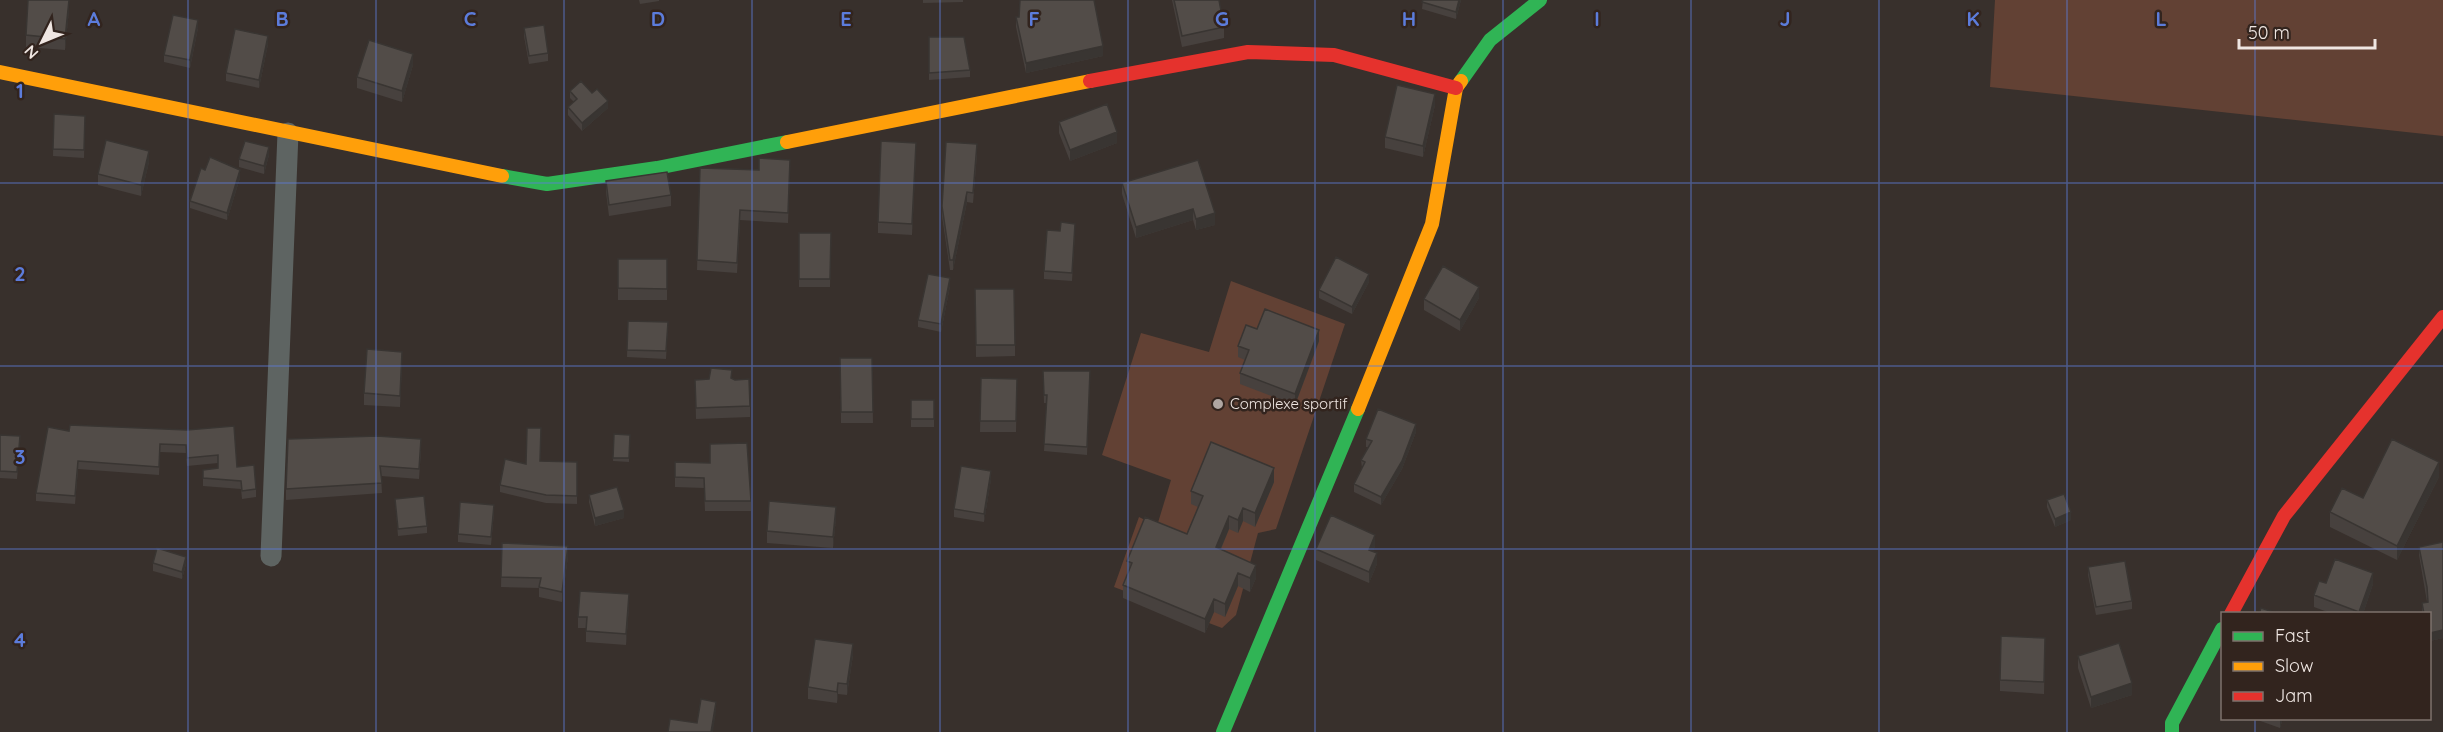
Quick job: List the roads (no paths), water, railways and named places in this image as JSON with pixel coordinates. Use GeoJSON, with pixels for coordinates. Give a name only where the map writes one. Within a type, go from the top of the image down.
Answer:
{"type":"FeatureCollection","features":[{"type":"Feature","properties":{"kind":"street"},"geometry":{"type":"LineString","coordinates":[[1223,732],[1372,375],[1432,224],[1456,88],[1490,40],[1540,0]]}},
{"type":"Feature","properties":{"kind":"street"},"geometry":{"type":"LineString","coordinates":[[0,72],[288,133],[547,184],[657,168],[1157,68],[1248,52],[1334,55],[1456,88]]}},
{"type":"Feature","properties":{"kind":"street"},"geometry":{"type":"LineString","coordinates":[[271,556],[288,133]]}},
{"type":"Feature","properties":{"kind":"street"},"geometry":{"type":"LineString","coordinates":[[2232,612],[2284,516],[2443,317]]}},
{"type":"Feature","properties":{"kind":"street"},"geometry":{"type":"LineString","coordinates":[[2172,732],[2172,723],[2221,633]]}},
{"type":"Feature","properties":{"kind":"place","name":"Complexe sportif"},"geometry":{"type":"Point","coordinates":[1218,404]}}]}
